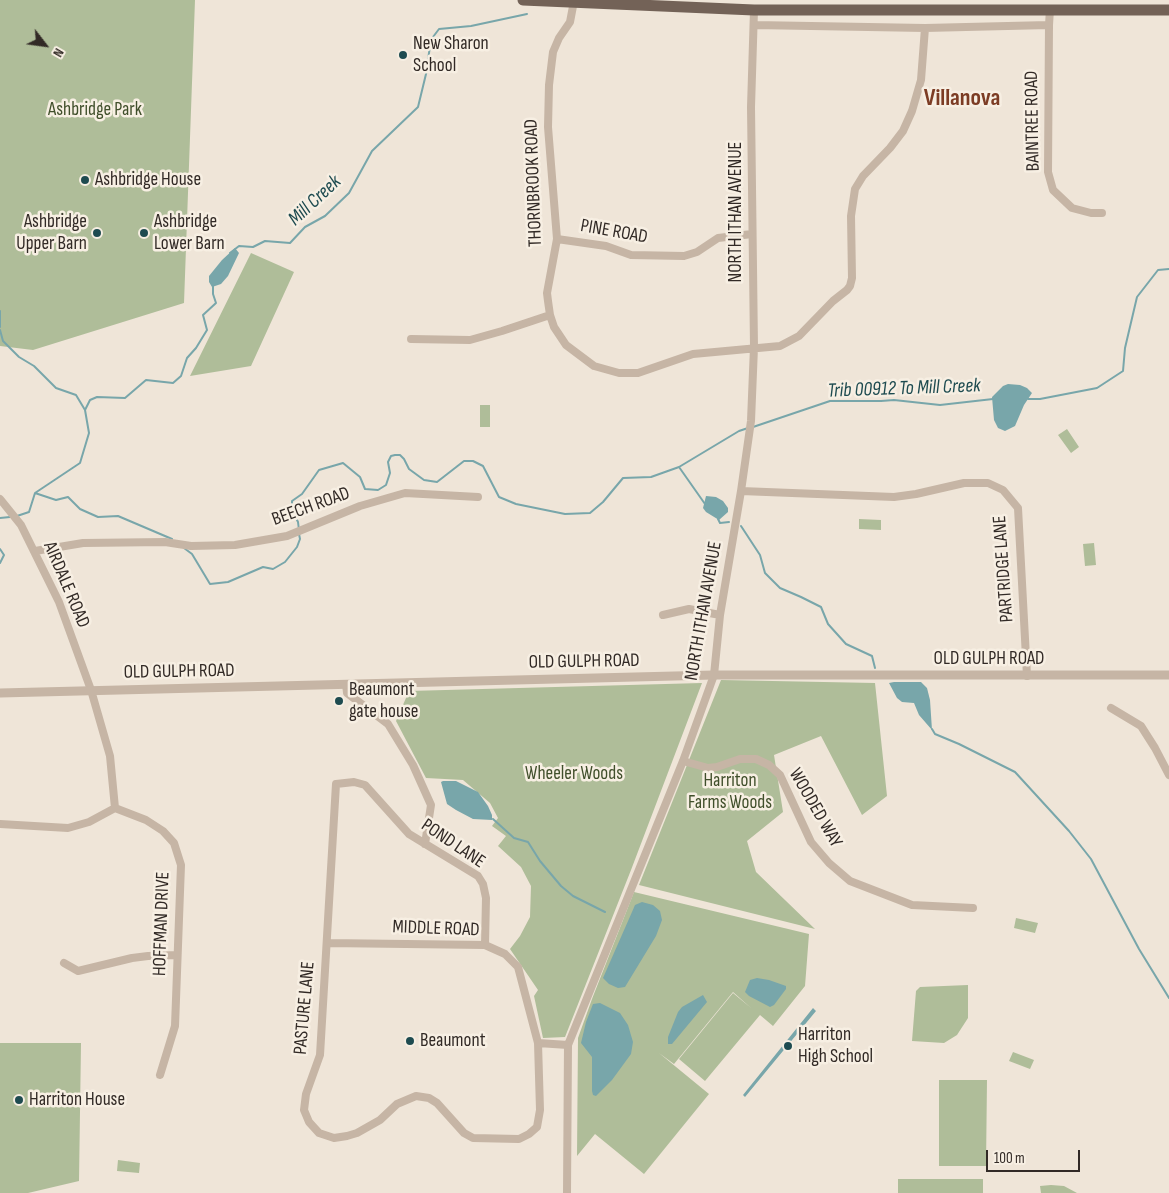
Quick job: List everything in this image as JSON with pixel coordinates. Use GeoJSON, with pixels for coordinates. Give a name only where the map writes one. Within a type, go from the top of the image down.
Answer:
{"type":"FeatureCollection","features":[{"type":"Feature","properties":{"kind":"main road"},"geometry":{"type":"LineString","coordinates":[[523,0],[754,10],[768,5],[1050,9],[1098,5],[1169,10]]}},
{"type":"Feature","properties":{"kind":"street","name":"THORNBROOK ROAD"},"geometry":{"type":"LineString","coordinates":[[574,2],[570,22],[558,38],[553,52],[549,85],[548,127],[557,239],[547,293],[550,316],[562,340],[583,359],[594,366],[619,373],[638,373],[693,354],[780,346],[799,336],[833,301],[847,290],[850,286],[851,216],[855,189],[863,176],[890,148],[903,131],[912,112],[921,80],[924,28]]}},
{"type":"Feature","properties":{"kind":"street","name":"BAINTREE ROAD"},"geometry":{"type":"LineString","coordinates":[[1050,9],[1048,172],[1053,190],[1072,208],[1091,213],[1102,212]]}},
{"type":"Feature","properties":{"kind":"street","name":"NORTH ITHAN AVENUE"},"geometry":{"type":"LineString","coordinates":[[567,1193],[568,1045],[683,761],[714,675],[720,615],[751,421],[754,347],[752,107],[754,10]]}},
{"type":"Feature","properties":{"kind":"street"},"geometry":{"type":"LineString","coordinates":[[754,25],[924,28],[1049,26]]}},
{"type":"Feature","properties":{"kind":"street","name":"PINE ROAD"},"geometry":{"type":"LineString","coordinates":[[557,239],[606,246],[631,255],[684,256],[697,252],[718,238],[752,234]]}},
{"type":"Feature","properties":{"kind":"street"},"geometry":{"type":"LineString","coordinates":[[410,339],[470,340],[550,316]]}},
{"type":"Feature","properties":{"kind":"street","name":"PARTRIDGE LANE"},"geometry":{"type":"LineString","coordinates":[[741,491],[894,497],[964,483],[988,483],[1003,490],[1018,508],[1027,676]]}},
{"type":"Feature","properties":{"kind":"street","name":"BEECH ROAD"},"geometry":{"type":"LineString","coordinates":[[35,551],[83,543],[165,542],[191,546],[235,545],[287,536],[360,506],[405,493],[478,497]]}},
{"type":"Feature","properties":{"kind":"street","name":"AIRDALE ROAD"},"geometry":{"type":"LineString","coordinates":[[0,499],[21,525],[59,602],[91,690],[110,756],[115,808]]}},
{"type":"Feature","properties":{"kind":"street"},"geometry":{"type":"LineString","coordinates":[[663,615],[689,609],[720,615]]}},
{"type":"Feature","properties":{"kind":"street","name":"OLD GULPH ROAD"},"geometry":{"type":"LineString","coordinates":[[0,694],[91,690],[714,675],[1169,675]]}},
{"type":"Feature","properties":{"kind":"street"},"geometry":{"type":"LineString","coordinates":[[346,684],[347,693],[388,724],[413,765],[431,805],[426,844]]}},
{"type":"Feature","properties":{"kind":"street"},"geometry":{"type":"LineString","coordinates":[[1111,708],[1141,726],[1169,775]]}},
{"type":"Feature","properties":{"kind":"street","name":"WOODED WAY"},"geometry":{"type":"LineString","coordinates":[[683,761],[708,768],[740,759],[756,759],[769,765],[780,775],[811,842],[828,863],[850,882],[912,905],[973,908]]}},
{"type":"Feature","properties":{"kind":"street","name":"PASTURE LANE"},"geometry":{"type":"LineString","coordinates":[[365,785],[354,782],[336,784],[320,1055],[306,1094],[304,1110],[309,1122],[319,1132],[334,1138],[357,1133],[380,1120],[397,1104],[416,1096],[429,1098],[438,1103],[464,1133],[473,1138],[519,1139],[529,1134],[537,1126],[540,1110],[538,1043]]}},
{"type":"Feature","properties":{"kind":"street","name":"POND LANE"},"geometry":{"type":"LineString","coordinates":[[365,785],[409,834],[478,876],[483,884],[486,898],[485,945]]}},
{"type":"Feature","properties":{"kind":"street"},"geometry":{"type":"LineString","coordinates":[[0,824],[68,828],[88,822],[115,808]]}},
{"type":"Feature","properties":{"kind":"street","name":"HOFFMAN DRIVE"},"geometry":{"type":"LineString","coordinates":[[115,808],[146,820],[163,831],[174,843],[181,865],[175,1026],[160,1075]]}},
{"type":"Feature","properties":{"kind":"street","name":"MIDDLE ROAD"},"geometry":{"type":"LineString","coordinates":[[327,943],[485,945],[505,954],[518,967],[538,1043]]}},
{"type":"Feature","properties":{"kind":"street"},"geometry":{"type":"LineString","coordinates":[[64,963],[78,970],[132,958],[177,956]]}},
{"type":"Feature","properties":{"kind":"street"},"geometry":{"type":"LineString","coordinates":[[538,1043],[568,1045]]}},
{"type":"Feature","properties":{"kind":"green space","name":"Ashbridge Park"},"geometry":{"type":"Polygon","coordinates":[[[0,0],[195,0],[184,303],[33,350],[0,346],[0,0]]]}},
{"type":"Feature","properties":{"kind":"green space"},"geometry":{"type":"Polygon","coordinates":[[[251,253],[294,272],[251,366],[190,376],[251,253]]]}},
{"type":"Feature","properties":{"kind":"green space"},"geometry":{"type":"Polygon","coordinates":[[[480,405],[490,405],[490,427],[480,427],[480,405]]]}},
{"type":"Feature","properties":{"kind":"green space"},"geometry":{"type":"Polygon","coordinates":[[[1067,429],[1079,447],[1071,453],[1058,435],[1067,429]]]}},
{"type":"Feature","properties":{"kind":"green space"},"geometry":{"type":"Polygon","coordinates":[[[859,519],[881,520],[881,530],[859,529],[859,519]]]}},
{"type":"Feature","properties":{"kind":"green space"},"geometry":{"type":"Polygon","coordinates":[[[1094,543],[1096,565],[1085,566],[1083,544],[1094,543]]]}},
{"type":"Feature","properties":{"kind":"green space","name":"Harriton Farms Woods"},"geometry":{"type":"Polygon","coordinates":[[[721,680],[875,683],[887,796],[862,815],[821,736],[774,755],[783,812],[747,841],[756,872],[815,929],[639,885],[721,680]]]}},
{"type":"Feature","properties":{"kind":"green space","name":"Wheeler Woods"},"geometry":{"type":"Polygon","coordinates":[[[702,683],[565,1037],[543,1038],[534,996],[538,990],[510,949],[520,936],[530,917],[531,886],[521,867],[498,846],[506,836],[492,826],[498,818],[490,803],[463,780],[426,778],[396,721],[409,691],[702,683]]]}},
{"type":"Feature","properties":{"kind":"green space"},"geometry":{"type":"Polygon","coordinates":[[[634,892],[809,934],[805,986],[773,1026],[760,1015],[705,1081],[679,1059],[733,993],[751,1008],[733,992],[674,1064],[659,1053],[709,1094],[644,1174],[595,1134],[577,1156],[578,1038],[634,892]]]}},
{"type":"Feature","properties":{"kind":"green space"},"geometry":{"type":"Polygon","coordinates":[[[1016,918],[1038,923],[1035,933],[1014,928],[1016,918]]]}},
{"type":"Feature","properties":{"kind":"green space"},"geometry":{"type":"Polygon","coordinates":[[[968,985],[968,1018],[957,1035],[944,1043],[912,1041],[916,991],[920,987],[968,985]]]}},
{"type":"Feature","properties":{"kind":"green space"},"geometry":{"type":"Polygon","coordinates":[[[0,1043],[81,1043],[79,1181],[28,1193],[0,1193],[0,1043]]]}},
{"type":"Feature","properties":{"kind":"green space"},"geometry":{"type":"Polygon","coordinates":[[[1013,1052],[1034,1060],[1030,1069],[1009,1061],[1013,1052]]]}},
{"type":"Feature","properties":{"kind":"green space"},"geometry":{"type":"Polygon","coordinates":[[[939,1080],[987,1080],[986,1166],[939,1166],[939,1080]]]}},
{"type":"Feature","properties":{"kind":"green space"},"geometry":{"type":"Polygon","coordinates":[[[118,1160],[140,1163],[139,1173],[117,1171],[118,1160]]]}},
{"type":"Feature","properties":{"kind":"green space"},"geometry":{"type":"Polygon","coordinates":[[[898,1179],[983,1179],[983,1193],[898,1193],[898,1179]]]}},
{"type":"Feature","properties":{"kind":"green space"},"geometry":{"type":"Polygon","coordinates":[[[1040,1186],[1064,1186],[1077,1193],[1041,1193],[1040,1186]]]}},
{"type":"Feature","properties":{"kind":"water"},"geometry":{"type":"Polygon","coordinates":[[[235,248],[239,253],[228,276],[221,284],[212,287],[209,282],[209,276],[235,248]]]}},
{"type":"Feature","properties":{"kind":"water"},"geometry":{"type":"Polygon","coordinates":[[[1008,384],[1020,385],[1032,393],[1024,405],[1015,426],[1005,431],[998,428],[994,420],[992,397],[1003,386],[1008,384]]]}},
{"type":"Feature","properties":{"kind":"water"},"geometry":{"type":"Polygon","coordinates":[[[706,496],[716,497],[723,501],[728,508],[728,512],[719,520],[703,508],[706,496]]]}},
{"type":"Feature","properties":{"kind":"water"},"geometry":{"type":"Polygon","coordinates":[[[921,682],[927,688],[930,700],[932,730],[919,715],[914,703],[902,702],[897,698],[889,683],[921,682]]]}},
{"type":"Feature","properties":{"kind":"water"},"geometry":{"type":"Polygon","coordinates":[[[456,781],[478,792],[488,806],[492,820],[473,819],[447,804],[441,782],[456,781]]]}},
{"type":"Feature","properties":{"kind":"water"},"geometry":{"type":"Polygon","coordinates":[[[642,902],[653,905],[660,911],[662,920],[656,936],[625,987],[618,988],[609,984],[603,978],[635,905],[642,902]]]}},
{"type":"Feature","properties":{"kind":"water"},"geometry":{"type":"Polygon","coordinates":[[[757,978],[786,986],[786,989],[774,1005],[770,1007],[745,992],[750,980],[757,978]]]}},
{"type":"Feature","properties":{"kind":"water"},"geometry":{"type":"Polygon","coordinates":[[[703,995],[707,1002],[672,1044],[668,1044],[668,1037],[678,1012],[682,1007],[703,995]]]}},
{"type":"Feature","properties":{"kind":"water"},"geometry":{"type":"Polygon","coordinates":[[[600,1003],[620,1013],[628,1025],[633,1042],[631,1054],[612,1080],[596,1096],[593,1095],[592,1091],[592,1057],[581,1043],[593,1004],[600,1003]]]}},
{"type":"Feature","properties":{"kind":"water"},"geometry":{"type":"Polygon","coordinates":[[[813,1008],[816,1011],[745,1097],[743,1095],[813,1008]]]}},
{"type":"Feature","properties":{"kind":"waterway","name":"Mill Creek"},"geometry":{"type":"LineString","coordinates":[[230,253],[239,246],[253,247],[265,241],[290,243],[305,227],[325,216],[349,193],[372,151],[418,107],[430,46],[433,37],[439,29],[471,26],[527,14]]}},
{"type":"Feature","properties":{"kind":"waterway","name":"Trib 00912 To Mill Creek"},"geometry":{"type":"LineString","coordinates":[[1028,399],[1040,399],[1097,388],[1123,371],[1125,348],[1137,297],[1158,270],[1169,269]]}},
{"type":"Feature","properties":{"kind":"waterway","name":"Mill Creek"},"geometry":{"type":"LineString","coordinates":[[17,516],[29,512],[35,493],[80,463],[89,433],[85,410],[90,400],[97,397],[125,398],[146,380],[173,383],[181,376],[187,358],[196,348],[207,330],[203,315],[216,303],[213,286]]}},
{"type":"Feature","properties":{"kind":"waterway"},"geometry":{"type":"LineString","coordinates":[[0,311],[0,327]]}},
{"type":"Feature","properties":{"kind":"waterway"},"geometry":{"type":"LineString","coordinates":[[0,330],[3,341],[19,357],[34,366],[56,388],[76,395],[85,410]]}},
{"type":"Feature","properties":{"kind":"waterway","name":"Trib 00912 To Mill Creek"},"geometry":{"type":"LineString","coordinates":[[753,427],[830,401],[894,400],[940,405],[993,399]]}},
{"type":"Feature","properties":{"kind":"waterway","name":"Trib 00912 To Mill Creek"},"geometry":{"type":"LineString","coordinates":[[299,530],[298,522],[292,510],[292,501],[302,494],[319,470],[343,463],[360,477],[365,489],[378,490],[386,485],[390,473],[388,462],[391,456],[400,455],[409,469],[424,480],[437,482],[464,461],[473,461],[483,466],[499,497],[516,504],[565,514],[590,513],[603,502],[623,478],[651,477],[679,467],[739,431],[748,428]]}},
{"type":"Feature","properties":{"kind":"waterway"},"geometry":{"type":"LineString","coordinates":[[679,467],[705,504]]}},
{"type":"Feature","properties":{"kind":"waterway","name":"Trib 00912 To Mill Creek"},"geometry":{"type":"LineString","coordinates":[[35,493],[56,500],[68,497],[80,509],[98,517],[118,516],[172,539]]}},
{"type":"Feature","properties":{"kind":"waterway","name":"Mill Creek"},"geometry":{"type":"LineString","coordinates":[[0,518],[10,517]]}},
{"type":"Feature","properties":{"kind":"waterway"},"geometry":{"type":"LineString","coordinates":[[718,519],[720,523],[729,522]]}},
{"type":"Feature","properties":{"kind":"waterway"},"geometry":{"type":"LineString","coordinates":[[741,526],[760,555],[765,573],[780,588],[821,607],[828,624],[846,644],[872,656],[875,668]]}},
{"type":"Feature","properties":{"kind":"waterway","name":"Trib 00912 To Mill Creek"},"geometry":{"type":"LineString","coordinates":[[184,548],[192,554],[210,584],[228,582],[263,567],[273,569],[285,562],[297,547],[300,539],[299,534]]}},
{"type":"Feature","properties":{"kind":"waterway","name":"Mill Creek"},"geometry":{"type":"LineString","coordinates":[[0,549],[4,555],[0,563]]}},
{"type":"Feature","properties":{"kind":"waterway"},"geometry":{"type":"LineString","coordinates":[[932,729],[935,734],[1015,772],[1069,831],[1091,859],[1139,949],[1169,998]]}},
{"type":"Feature","properties":{"kind":"waterway"},"geometry":{"type":"LineString","coordinates":[[493,819],[514,838],[528,842],[540,861],[561,886],[573,896],[605,912]]}},
{"type":"Feature","properties":{"kind":"place","name":"New Sharon School"},"geometry":{"type":"Point","coordinates":[403,55]}},
{"type":"Feature","properties":{"kind":"place","name":"Ashbridge House"},"geometry":{"type":"Point","coordinates":[85,180]}},
{"type":"Feature","properties":{"kind":"place","name":"Ashbridge Upper Barn"},"geometry":{"type":"Point","coordinates":[97,233]}},
{"type":"Feature","properties":{"kind":"place","name":"Ashbridge Lower Barn"},"geometry":{"type":"Point","coordinates":[144,233]}},
{"type":"Feature","properties":{"kind":"place","name":"Beaumont gate house"},"geometry":{"type":"Point","coordinates":[339,701]}},
{"type":"Feature","properties":{"kind":"place","name":"Beaumont"},"geometry":{"type":"Point","coordinates":[410,1041]}},
{"type":"Feature","properties":{"kind":"place","name":"Harriton High School"},"geometry":{"type":"Point","coordinates":[788,1046]}},
{"type":"Feature","properties":{"kind":"place","name":"Harriton House"},"geometry":{"type":"Point","coordinates":[19,1100]}},
{"type":"Feature","properties":{"kind":"district","name":"Villanova"},"geometry":{"type":"Point","coordinates":[962,99]}}]}
